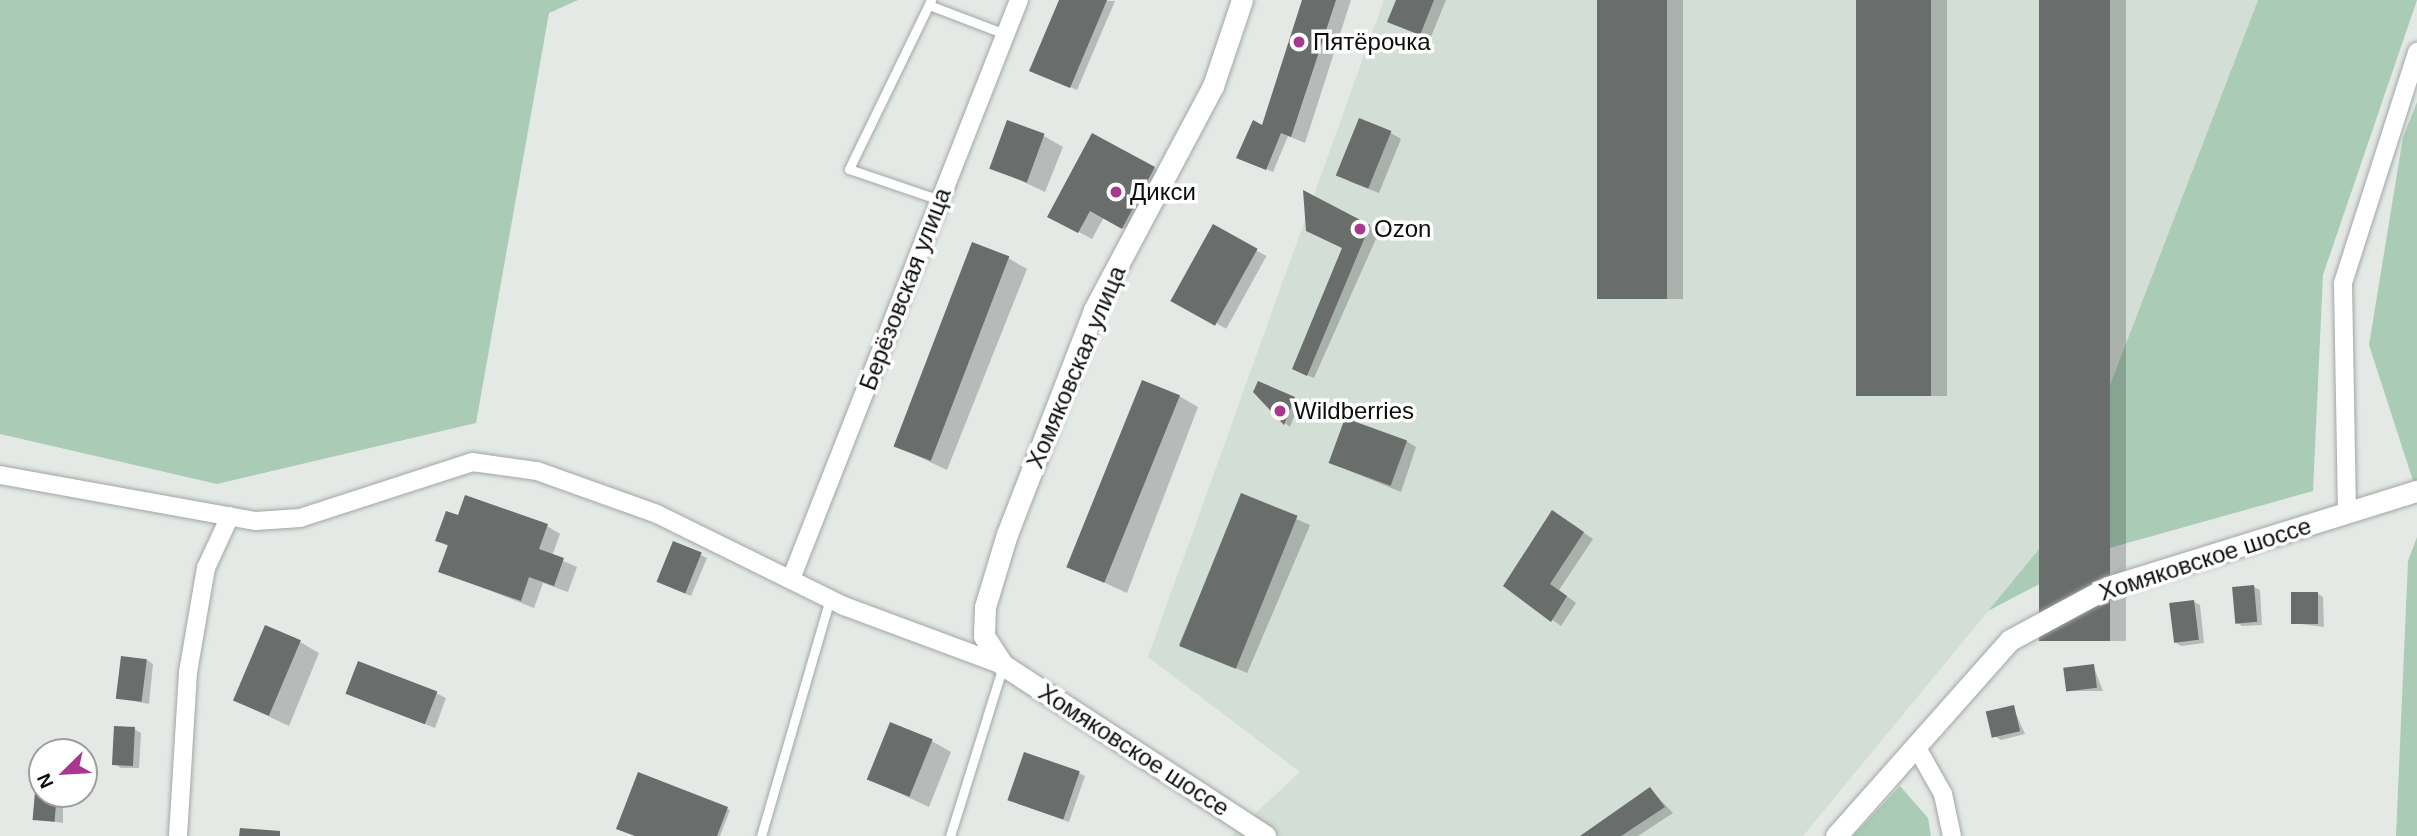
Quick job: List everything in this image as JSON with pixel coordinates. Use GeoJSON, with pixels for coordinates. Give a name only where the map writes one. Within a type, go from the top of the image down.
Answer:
{"type":"FeatureCollection","features":[{"type":"Feature","properties":{"kind":"street","name":"Берёзовская улица"},"geometry":{"type":"LineString","coordinates":[[791,579],[1019,0]]}},
{"type":"Feature","properties":{"kind":"street","name":"Хомяковская улица"},"geometry":{"type":"LineString","coordinates":[[1003,665],[984,636],[985,607],[1007,534],[1094,310],[1213,86],[1242,0]]}},
{"type":"Feature","properties":{"kind":"street"},"geometry":{"type":"LineString","coordinates":[[2347,513],[2343,284],[2417,52]]}},
{"type":"Feature","properties":{"kind":"street"},"geometry":{"type":"LineString","coordinates":[[0,475],[230,516],[300,519],[472,462],[537,471],[657,514],[830,598],[1003,665]]}},
{"type":"Feature","properties":{"kind":"street","name":"Хомяковское шоссе"},"geometry":{"type":"LineString","coordinates":[[1836,836],[2022,634],[2108,587],[2417,491]]}},
{"type":"Feature","properties":{"kind":"street"},"geometry":{"type":"LineString","coordinates":[[178,836],[190,659],[206,568],[230,516]]}},
{"type":"Feature","properties":{"kind":"street","name":"Хомяковское шоссе"},"geometry":{"type":"LineString","coordinates":[[1003,665],[1265,836]]}},
{"type":"Feature","properties":{"kind":"street"},"geometry":{"type":"LineString","coordinates":[[1917,748],[1942,794],[1952,836]]}},
{"type":"Feature","properties":{"kind":"lane"},"geometry":{"type":"LineString","coordinates":[[940,200],[849,169],[930,3],[1005,34]]}},
{"type":"Feature","properties":{"kind":"lane"},"geometry":{"type":"LineString","coordinates":[[761,836],[830,598]]}},
{"type":"Feature","properties":{"kind":"lane"},"geometry":{"type":"LineString","coordinates":[[950,836],[1003,665]]}},
{"type":"Feature","properties":{"kind":"shaded area"},"geometry":{"type":"Polygon","coordinates":[[[1384,0],[2258,0],[2054,531],[1803,836],[1231,836],[1300,772],[1148,657],[1384,0]]]}},
{"type":"Feature","properties":{"kind":"green space"},"geometry":{"type":"Polygon","coordinates":[[[0,0],[578,0],[549,13],[476,423],[217,484],[0,434],[0,0]]]}},
{"type":"Feature","properties":{"kind":"green space"},"geometry":{"type":"Polygon","coordinates":[[[2258,0],[2417,0],[2323,275],[2313,491],[2106,549],[1988,611],[2054,531],[2258,0]]]}},
{"type":"Feature","properties":{"kind":"green space"},"geometry":{"type":"Polygon","coordinates":[[[2417,102],[2417,493],[2369,345],[2403,137],[2417,102]]]}},
{"type":"Feature","properties":{"kind":"green space"},"geometry":{"type":"Polygon","coordinates":[[[2417,537],[2417,836],[2396,836],[2408,561],[2417,537]]]}},
{"type":"Feature","properties":{"kind":"green space"},"geometry":{"type":"Polygon","coordinates":[[[1900,786],[1928,818],[1931,836],[1853,836],[1900,786]]]}},
{"type":"Feature","properties":{"kind":"building"},"geometry":{"type":"Polygon","coordinates":[[[1059,0],[1107,0],[1070,88],[1029,71],[1059,0]]]}},
{"type":"Feature","properties":{"kind":"building"},"geometry":{"type":"Polygon","coordinates":[[[1302,0],[1336,0],[1291,137],[1281,133],[1266,170],[1236,158],[1253,120],[1262,125],[1302,0]]]}},
{"type":"Feature","properties":{"kind":"building"},"geometry":{"type":"Polygon","coordinates":[[[1396,0],[1434,0],[1420,35],[1387,22],[1396,0]]]}},
{"type":"Feature","properties":{"kind":"building"},"geometry":{"type":"Polygon","coordinates":[[[1597,0],[1667,0],[1667,299],[1597,299],[1597,0]]]}},
{"type":"Feature","properties":{"kind":"building"},"geometry":{"type":"Polygon","coordinates":[[[1856,0],[1931,0],[1931,396],[1856,396],[1856,0]]]}},
{"type":"Feature","properties":{"kind":"building"},"geometry":{"type":"Polygon","coordinates":[[[2039,0],[2110,0],[2110,641],[2039,641],[2039,0]]]}},
{"type":"Feature","properties":{"kind":"building"},"geometry":{"type":"Polygon","coordinates":[[[1359,118],[1391,131],[1368,189],[1336,175],[1359,118]]]}},
{"type":"Feature","properties":{"kind":"building"},"geometry":{"type":"Polygon","coordinates":[[[1007,120],[1045,134],[1027,183],[989,169],[1007,120]]]}},
{"type":"Feature","properties":{"kind":"building"},"geometry":{"type":"Polygon","coordinates":[[[1092,133],[1155,167],[1122,229],[1090,211],[1078,233],[1047,217],[1092,133]]]}},
{"type":"Feature","properties":{"kind":"building"},"geometry":{"type":"Polygon","coordinates":[[[1303,190],[1370,225],[1307,376],[1292,369],[1342,248],[1306,231],[1303,190]]]}},
{"type":"Feature","properties":{"kind":"building"},"geometry":{"type":"Polygon","coordinates":[[[1213,224],[1258,249],[1215,326],[1170,301],[1213,224]]]}},
{"type":"Feature","properties":{"kind":"building"},"geometry":{"type":"Polygon","coordinates":[[[972,242],[1009,256],[931,461],[894,446],[972,242]]]}},
{"type":"Feature","properties":{"kind":"building"},"geometry":{"type":"Polygon","coordinates":[[[1142,380],[1180,395],[1104,583],[1066,567],[1142,380]]]}},
{"type":"Feature","properties":{"kind":"building","name":"Wildberries"},"geometry":{"type":"Polygon","coordinates":[[[1258,381],[1295,397],[1284,425],[1253,392],[1258,381]]]}},
{"type":"Feature","properties":{"kind":"building"},"geometry":{"type":"Polygon","coordinates":[[[1345,418],[1407,441],[1391,486],[1329,463],[1345,418]]]}},
{"type":"Feature","properties":{"kind":"building"},"geometry":{"type":"Polygon","coordinates":[[[1241,493],[1298,516],[1236,669],[1179,646],[1241,493]]]}},
{"type":"Feature","properties":{"kind":"building"},"geometry":{"type":"Polygon","coordinates":[[[465,495],[548,524],[539,549],[564,558],[554,586],[529,577],[521,601],[438,572],[448,545],[435,541],[446,511],[458,515],[465,495]]]}},
{"type":"Feature","properties":{"kind":"building"},"geometry":{"type":"Polygon","coordinates":[[[1552,510],[1584,532],[1550,584],[1567,596],[1551,622],[1503,586],[1552,510]]]}},
{"type":"Feature","properties":{"kind":"building"},"geometry":{"type":"Polygon","coordinates":[[[673,541],[702,553],[685,593],[657,582],[673,541]]]}},
{"type":"Feature","properties":{"kind":"building"},"geometry":{"type":"Polygon","coordinates":[[[2254,585],[2257,622],[2235,624],[2232,587],[2254,585]]]}},
{"type":"Feature","properties":{"kind":"building"},"geometry":{"type":"Polygon","coordinates":[[[2291,592],[2318,592],[2318,624],[2291,624],[2291,592]]]}},
{"type":"Feature","properties":{"kind":"building"},"geometry":{"type":"Polygon","coordinates":[[[2194,600],[2199,640],[2174,643],[2169,603],[2194,600]]]}},
{"type":"Feature","properties":{"kind":"building"},"geometry":{"type":"Polygon","coordinates":[[[265,625],[301,640],[269,716],[233,700],[265,625]]]}},
{"type":"Feature","properties":{"kind":"building"},"geometry":{"type":"Polygon","coordinates":[[[121,656],[147,659],[142,702],[116,699],[121,656]]]}},
{"type":"Feature","properties":{"kind":"building"},"geometry":{"type":"Polygon","coordinates":[[[358,661],[437,691],[425,724],[345,694],[358,661]]]}},
{"type":"Feature","properties":{"kind":"building"},"geometry":{"type":"Polygon","coordinates":[[[2094,664],[2097,688],[2066,692],[2063,668],[2094,664]]]}},
{"type":"Feature","properties":{"kind":"building"},"geometry":{"type":"Polygon","coordinates":[[[2014,705],[2020,731],[1992,738],[1986,712],[2014,705]]]}},
{"type":"Feature","properties":{"kind":"building"},"geometry":{"type":"Polygon","coordinates":[[[890,722],[933,739],[909,797],[867,779],[890,722]]]}},
{"type":"Feature","properties":{"kind":"building"},"geometry":{"type":"Polygon","coordinates":[[[114,726],[135,727],[133,766],[112,765],[114,726]]]}},
{"type":"Feature","properties":{"kind":"building"},"geometry":{"type":"Polygon","coordinates":[[[1024,752],[1080,771],[1063,819],[1007,800],[1024,752]]]}},
{"type":"Feature","properties":{"kind":"building"},"geometry":{"type":"Polygon","coordinates":[[[638,772],[728,807],[717,836],[635,836],[616,829],[638,772]]]}},
{"type":"Feature","properties":{"kind":"building"},"geometry":{"type":"Polygon","coordinates":[[[1650,787],[1665,807],[1621,836],[1580,836],[1650,787]]]}},
{"type":"Feature","properties":{"kind":"building"},"geometry":{"type":"Polygon","coordinates":[[[34,808],[56,808],[54,822],[33,820],[34,808]]]}},
{"type":"Feature","properties":{"kind":"building"},"geometry":{"type":"Polygon","coordinates":[[[240,828],[280,831],[280,836],[239,836],[240,828]]]}},
{"type":"Feature","properties":{"kind":"place","name":"Пятёрочка"},"geometry":{"type":"Point","coordinates":[1299,42]}},
{"type":"Feature","properties":{"kind":"place","name":"Дикси"},"geometry":{"type":"Point","coordinates":[1116,192]}},
{"type":"Feature","properties":{"kind":"place","name":"Ozon"},"geometry":{"type":"Point","coordinates":[1360,229]}},
{"type":"Feature","properties":{"kind":"place","name":"Wildberries"},"geometry":{"type":"Point","coordinates":[1280,411]}}]}
